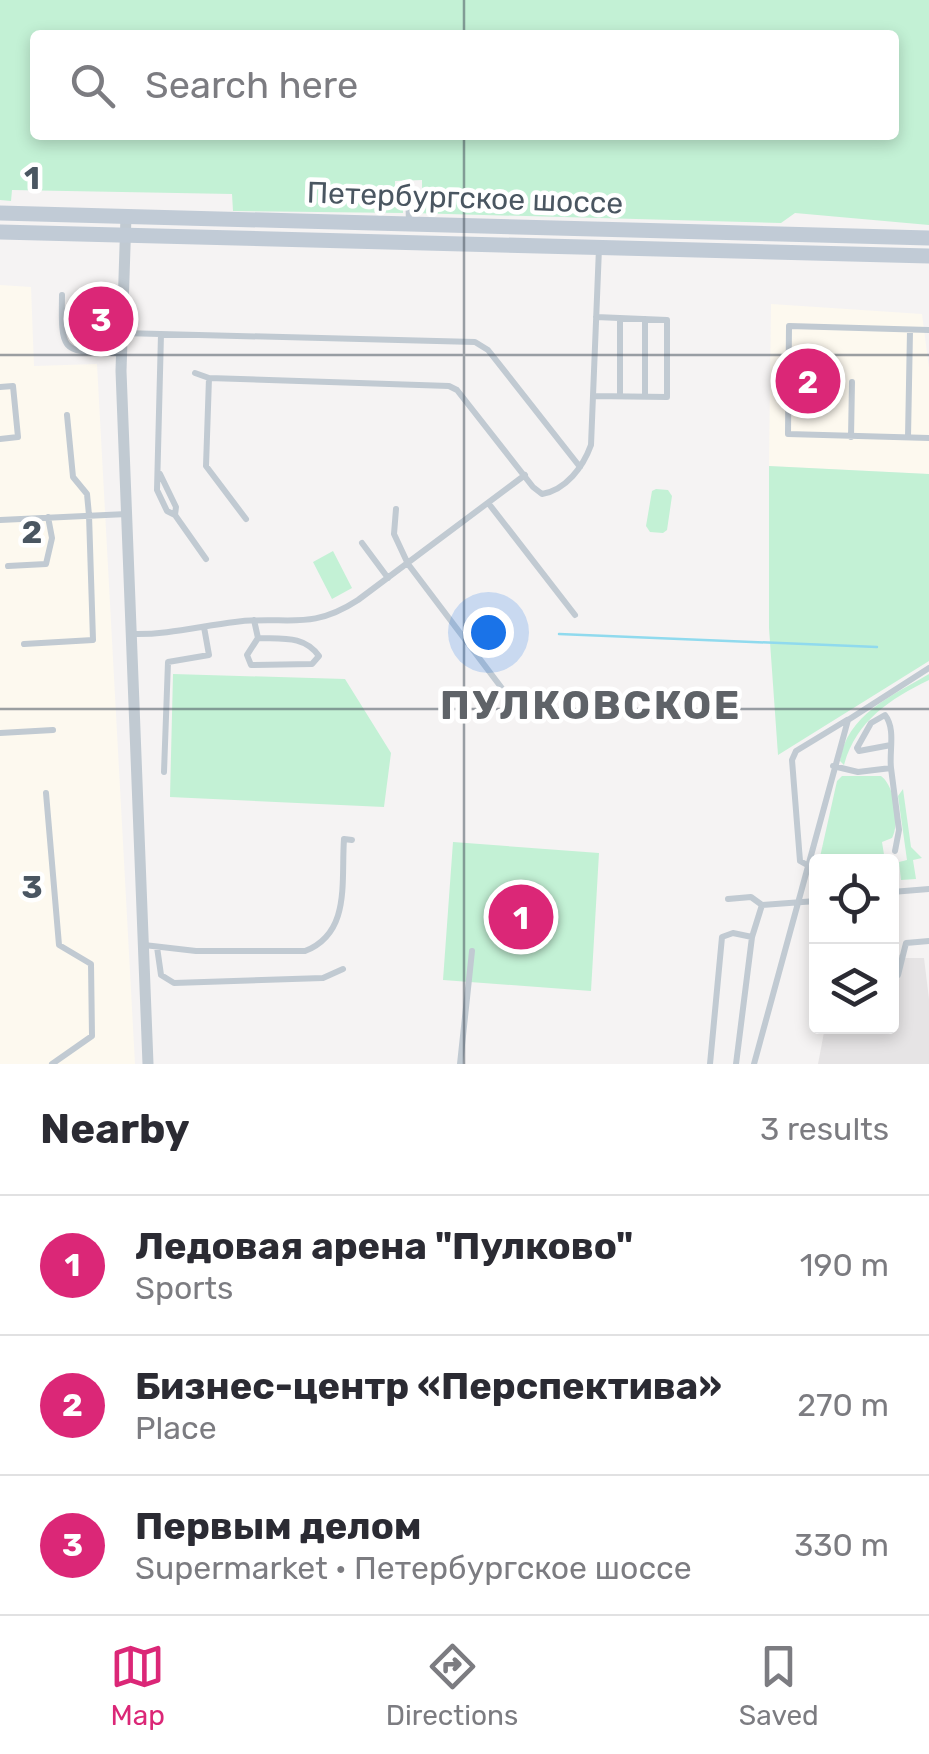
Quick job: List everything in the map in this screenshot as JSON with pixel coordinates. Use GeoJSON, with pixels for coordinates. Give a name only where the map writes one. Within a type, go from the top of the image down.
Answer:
{"type":"FeatureCollection","features":[{"type":"Feature","properties":{"kind":"main road","name":"Петербургское шоссе"},"geometry":{"type":"LineString","coordinates":[[0,213],[929,238]]}},
{"type":"Feature","properties":{"kind":"main road","name":"Петербургское шоссе"},"geometry":{"type":"LineString","coordinates":[[0,232],[929,256]]}},
{"type":"Feature","properties":{"kind":"street"},"geometry":{"type":"LineString","coordinates":[[126,216],[121,353],[148,1064]]}},
{"type":"Feature","properties":{"kind":"lane"},"geometry":{"type":"LineString","coordinates":[[408,190],[409,224]]}},
{"type":"Feature","properties":{"kind":"lane"},"geometry":{"type":"LineString","coordinates":[[196,373],[209,378],[449,386],[457,390],[542,494],[552,492],[576,474],[591,445],[599,247]]}},
{"type":"Feature","properties":{"kind":"lane"},"geometry":{"type":"LineString","coordinates":[[62,295],[62,336],[66,346],[74,352],[121,353]]}},
{"type":"Feature","properties":{"kind":"lane"},"geometry":{"type":"LineString","coordinates":[[593,396],[667,397],[668,320],[596,317]]}},
{"type":"Feature","properties":{"kind":"lane"},"geometry":{"type":"LineString","coordinates":[[620,318],[620,396]]}},
{"type":"Feature","properties":{"kind":"lane"},"geometry":{"type":"LineString","coordinates":[[645,396],[646,319]]}},
{"type":"Feature","properties":{"kind":"lane"},"geometry":{"type":"LineString","coordinates":[[929,330],[789,326],[788,434],[929,438]]}},
{"type":"Feature","properties":{"kind":"lane"},"geometry":{"type":"LineString","coordinates":[[908,437],[910,330]]}},
{"type":"Feature","properties":{"kind":"lane"},"geometry":{"type":"LineString","coordinates":[[122,333],[475,342],[488,350],[580,466]]}},
{"type":"Feature","properties":{"kind":"lane"},"geometry":{"type":"LineString","coordinates":[[161,334],[160,472],[176,507],[175,516],[206,559]]}},
{"type":"Feature","properties":{"kind":"lane"},"geometry":{"type":"LineString","coordinates":[[162,373],[172,373]]}},
{"type":"Feature","properties":{"kind":"lane"},"geometry":{"type":"LineString","coordinates":[[209,378],[206,466],[246,518]]}},
{"type":"Feature","properties":{"kind":"lane"},"geometry":{"type":"LineString","coordinates":[[851,437],[852,382]]}},
{"type":"Feature","properties":{"kind":"lane"},"geometry":{"type":"LineString","coordinates":[[0,387],[13,386],[18,437],[0,439]]}},
{"type":"Feature","properties":{"kind":"lane"},"geometry":{"type":"LineString","coordinates":[[24,644],[93,640],[87,494],[73,476],[67,415]]}},
{"type":"Feature","properties":{"kind":"lane"},"geometry":{"type":"LineString","coordinates":[[131,634],[155,635],[254,620],[308,622],[330,616],[408,564],[525,476]]}},
{"type":"Feature","properties":{"kind":"lane"},"geometry":{"type":"LineString","coordinates":[[489,504],[575,616]]}},
{"type":"Feature","properties":{"kind":"lane"},"geometry":{"type":"LineString","coordinates":[[396,509],[394,534],[408,564],[507,695]]}},
{"type":"Feature","properties":{"kind":"lane"},"geometry":{"type":"LineString","coordinates":[[0,520],[126,514]]}},
{"type":"Feature","properties":{"kind":"lane"},"geometry":{"type":"LineString","coordinates":[[8,566],[46,564],[52,538],[48,517]]}},
{"type":"Feature","properties":{"kind":"lane"},"geometry":{"type":"LineString","coordinates":[[362,542],[388,578]]}},
{"type":"Feature","properties":{"kind":"lane"},"geometry":{"type":"LineString","coordinates":[[254,620],[258,638],[247,656],[251,665],[312,664],[319,656],[306,642],[258,638]]}},
{"type":"Feature","properties":{"kind":"lane"},"geometry":{"type":"LineString","coordinates":[[164,772],[168,662],[208,655],[204,627]]}},
{"type":"Feature","properties":{"kind":"lane"},"geometry":{"type":"LineString","coordinates":[[754,1064],[809,866],[800,862],[792,760],[796,750],[929,668]]}},
{"type":"Feature","properties":{"kind":"lane"},"geometry":{"type":"LineString","coordinates":[[891,745],[859,751],[856,748],[871,722],[885,715],[890,723],[899,830],[895,851]]}},
{"type":"Feature","properties":{"kind":"lane"},"geometry":{"type":"LineString","coordinates":[[812,854],[848,720]]}},
{"type":"Feature","properties":{"kind":"lane"},"geometry":{"type":"LineString","coordinates":[[0,733],[53,730]]}},
{"type":"Feature","properties":{"kind":"lane"},"geometry":{"type":"LineString","coordinates":[[833,766],[858,772],[891,768]]}},
{"type":"Feature","properties":{"kind":"lane"},"geometry":{"type":"LineString","coordinates":[[46,793],[59,945],[91,964],[92,1036],[52,1064]]}},
{"type":"Feature","properties":{"kind":"lane"},"geometry":{"type":"LineString","coordinates":[[143,945],[196,951],[305,952],[321,945],[339,919],[344,839],[352,840]]}},
{"type":"Feature","properties":{"kind":"lane"},"geometry":{"type":"LineString","coordinates":[[899,891],[929,888]]}},
{"type":"Feature","properties":{"kind":"lane"},"geometry":{"type":"LineString","coordinates":[[728,899],[751,897],[762,905],[809,901]]}},
{"type":"Feature","properties":{"kind":"lane"},"geometry":{"type":"LineString","coordinates":[[736,1064],[752,937],[762,905]]}},
{"type":"Feature","properties":{"kind":"lane"},"geometry":{"type":"LineString","coordinates":[[710,1064],[722,937],[733,933],[752,937]]}},
{"type":"Feature","properties":{"kind":"lane"},"geometry":{"type":"LineString","coordinates":[[899,972],[906,943],[929,941]]}},
{"type":"Feature","properties":{"kind":"lane"},"geometry":{"type":"LineString","coordinates":[[158,946],[161,975],[174,983],[323,978],[343,969]]}},
{"type":"Feature","properties":{"kind":"lane"},"geometry":{"type":"LineString","coordinates":[[460,1064],[472,952]]}},
{"type":"Feature","properties":{"kind":"shaded area"},"geometry":{"type":"Polygon","coordinates":[[[0,285],[31,287],[34,366],[97,364],[135,1064],[0,1064],[0,285]]]}},
{"type":"Feature","properties":{"kind":"shaded area"},"geometry":{"type":"Polygon","coordinates":[[[771,304],[922,314],[929,368],[929,474],[769,466],[771,304]]]}},
{"type":"Feature","properties":{"kind":"shaded area"},"geometry":{"type":"Polygon","coordinates":[[[899,954],[924,958],[929,999],[929,1064],[818,1064],[824,1034],[899,1034],[899,954]]]}},
{"type":"Feature","properties":{"kind":"green space"},"geometry":{"type":"Polygon","coordinates":[[[0,0],[929,0],[929,225],[795,213],[781,223],[413,213],[413,204],[422,201],[422,180],[395,181],[395,195],[403,195],[403,213],[233,211],[232,194],[12,190],[11,201],[0,200],[0,0]]]}},
{"type":"Feature","properties":{"kind":"green space"},"geometry":{"type":"Polygon","coordinates":[[[769,466],[929,474],[929,661],[778,755],[769,628],[769,466]]]}},
{"type":"Feature","properties":{"kind":"green space"},"geometry":{"type":"Polygon","coordinates":[[[668,490],[672,496],[667,530],[663,533],[650,532],[646,526],[652,491],[668,490]]]}},
{"type":"Feature","properties":{"kind":"green space"},"geometry":{"type":"Polygon","coordinates":[[[333,551],[352,588],[332,599],[313,562],[333,551]]]}},
{"type":"Feature","properties":{"kind":"green space"},"geometry":{"type":"Polygon","coordinates":[[[173,674],[345,679],[391,753],[384,807],[170,797],[173,674]]]}},
{"type":"Feature","properties":{"kind":"green space"},"geometry":{"type":"Polygon","coordinates":[[[929,674],[929,680],[876,713],[849,749],[844,765],[840,761],[844,745],[861,719],[929,674]]]}},
{"type":"Feature","properties":{"kind":"green space"},"geometry":{"type":"Polygon","coordinates":[[[842,776],[881,776],[886,781],[895,805],[896,823],[892,838],[882,842],[884,854],[821,854],[837,781],[842,776]]]}},
{"type":"Feature","properties":{"kind":"green space"},"geometry":{"type":"Polygon","coordinates":[[[903,789],[911,847],[922,858],[913,860],[916,879],[901,880],[899,862],[907,860],[898,796],[903,789]]]}},
{"type":"Feature","properties":{"kind":"green space"},"geometry":{"type":"Polygon","coordinates":[[[453,842],[599,853],[591,991],[443,980],[453,842]]]}},
{"type":"Feature","properties":{"kind":"waterway"},"geometry":{"type":"LineString","coordinates":[[559,634],[877,647]]}},
{"type":"Feature","properties":{"kind":"place","name":"Первым делом"},"geometry":{"type":"Point","coordinates":[101,319]}},
{"type":"Feature","properties":{"kind":"place","name":"Бизнес-центр «Перспектива»"},"geometry":{"type":"Point","coordinates":[808,381]}},
{"type":"Feature","properties":{"kind":"place","name":"Ледовая арена \"Пулково\""},"geometry":{"type":"Point","coordinates":[521,917]}},
{"type":"Feature","properties":{"kind":"district","name":"ПУЛКОВСКОЕ"},"geometry":{"type":"Point","coordinates":[591,705]}}]}
